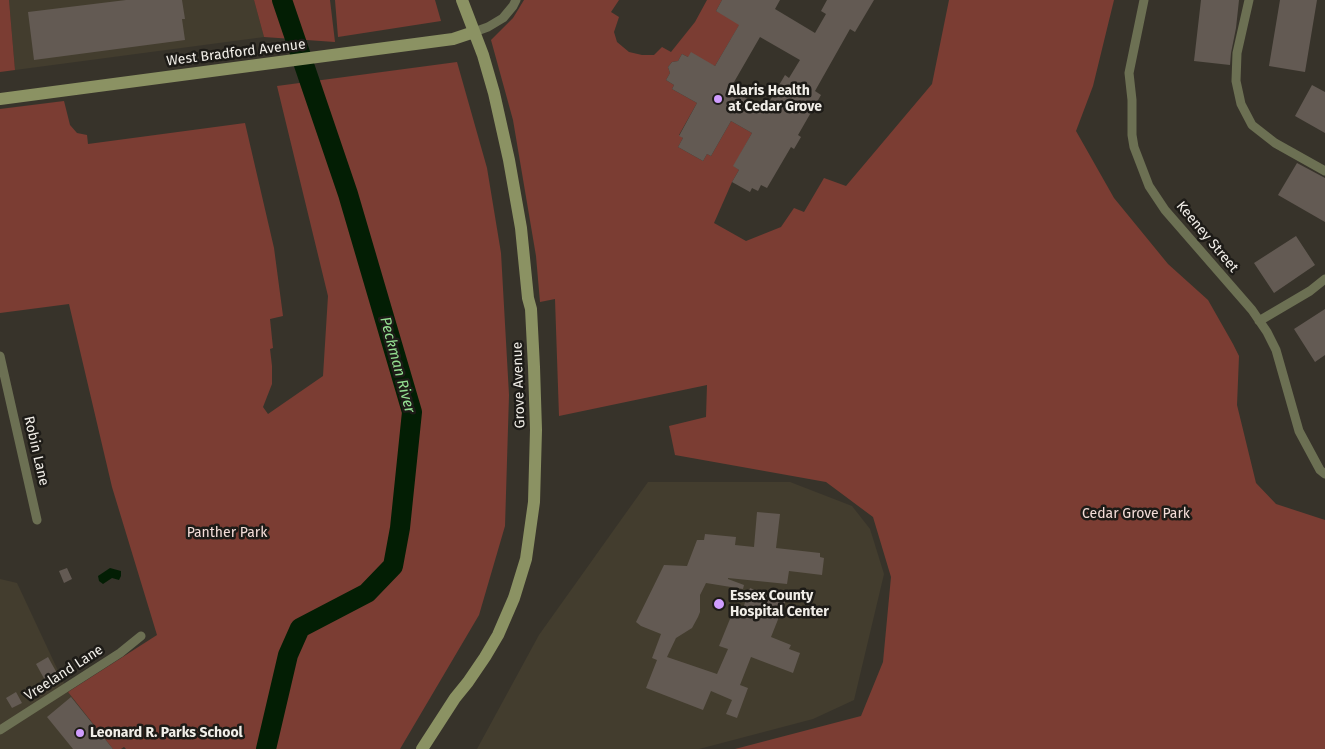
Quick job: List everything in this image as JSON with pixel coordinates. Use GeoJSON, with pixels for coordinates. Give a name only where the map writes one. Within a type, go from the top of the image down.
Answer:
{"type":"FeatureCollection","features":[{"type":"Feature","properties":{"kind":"street","name":"Grove Avenue"},"geometry":{"type":"LineString","coordinates":[[422,749],[455,698],[486,657],[498,635],[514,598],[526,559],[534,502],[536,430],[534,367],[531,309],[528,298],[521,228],[503,130],[486,65],[462,0]]}},
{"type":"Feature","properties":{"kind":"street"},"geometry":{"type":"LineString","coordinates":[[474,32],[488,27],[503,18],[516,0]]}},
{"type":"Feature","properties":{"kind":"street","name":"Keeney Street"},"geometry":{"type":"LineString","coordinates":[[1144,0],[1129,73],[1134,147],[1149,186],[1165,210],[1252,310],[1276,350],[1298,431],[1320,470],[1325,474]]}},
{"type":"Feature","properties":{"kind":"street"},"geometry":{"type":"LineString","coordinates":[[1249,0],[1237,53],[1236,80],[1241,104],[1252,125],[1275,143],[1325,171]]}},
{"type":"Feature","properties":{"kind":"street","name":"West Bradford Avenue"},"geometry":{"type":"LineString","coordinates":[[0,99],[453,39],[474,32]]}},
{"type":"Feature","properties":{"kind":"street"},"geometry":{"type":"LineString","coordinates":[[1259,321],[1310,291],[1325,279]]}},
{"type":"Feature","properties":{"kind":"street","name":"Robin Lane"},"geometry":{"type":"LineString","coordinates":[[0,356],[4,388],[37,520]]}},
{"type":"Feature","properties":{"kind":"street","name":"Vreeland Lane"},"geometry":{"type":"LineString","coordinates":[[0,730],[120,653],[141,636]]}},
{"type":"Feature","properties":{"kind":"shaded area"},"geometry":{"type":"Polygon","coordinates":[[[9,0],[254,0],[264,37],[15,70],[9,0]]]}},
{"type":"Feature","properties":{"kind":"shaded area","name":"Essex County Hospital Center"},"geometry":{"type":"Polygon","coordinates":[[[648,482],[790,482],[852,506],[870,529],[884,574],[854,700],[813,719],[699,749],[477,749],[539,635],[648,482]]]}},
{"type":"Feature","properties":{"kind":"shaded area"},"geometry":{"type":"Polygon","coordinates":[[[110,568],[121,571],[121,576],[119,580],[112,578],[103,584],[99,581],[98,576],[110,568]]]}},
{"type":"Feature","properties":{"kind":"shaded area"},"geometry":{"type":"Polygon","coordinates":[[[0,579],[17,583],[68,692],[113,749],[0,749],[0,579]]]}},
{"type":"Feature","properties":{"kind":"green space"},"geometry":{"type":"Polygon","coordinates":[[[0,0],[9,0],[15,70],[0,72],[0,0]]]}},
{"type":"Feature","properties":{"kind":"green space"},"geometry":{"type":"Polygon","coordinates":[[[254,0],[330,0],[335,42],[264,37],[254,0]]]}},
{"type":"Feature","properties":{"kind":"green space"},"geometry":{"type":"Polygon","coordinates":[[[335,0],[435,0],[441,21],[338,37],[335,0]]]}},
{"type":"Feature","properties":{"kind":"green space","name":"Cedar Grove Park"},"geometry":{"type":"Polygon","coordinates":[[[524,0],[619,0],[611,12],[619,17],[614,32],[617,42],[629,52],[654,55],[662,47],[671,52],[695,22],[707,0],[722,0],[716,11],[741,22],[715,66],[682,54],[678,61],[672,62],[668,67],[670,73],[666,80],[674,85],[672,89],[697,103],[679,135],[683,138],[678,147],[703,161],[707,154],[711,156],[731,121],[752,133],[734,166],[739,170],[714,223],[746,241],[781,227],[794,208],[804,212],[824,178],[846,186],[932,84],[949,0],[1114,0],[1093,86],[1076,131],[1114,198],[1168,264],[1208,300],[1233,344],[1239,356],[1237,405],[1256,483],[1276,504],[1325,520],[1325,749],[735,749],[861,716],[883,662],[891,577],[873,517],[826,482],[675,455],[669,426],[706,417],[707,385],[559,416],[555,299],[540,302],[536,256],[513,120],[491,40],[513,18],[524,0]]]}},
{"type":"Feature","properties":{"kind":"green space","name":"Panther Park"},"geometry":{"type":"Polygon","coordinates":[[[457,62],[487,168],[501,253],[509,395],[505,526],[479,615],[400,749],[126,749],[124,747],[113,749],[68,692],[157,635],[112,487],[69,304],[0,313],[0,109],[64,101],[70,125],[77,133],[87,135],[88,144],[245,123],[274,248],[283,316],[270,319],[273,348],[270,349],[272,384],[263,407],[268,414],[323,376],[328,296],[277,86],[457,62]]]}},
{"type":"Feature","properties":{"kind":"building"},"geometry":{"type":"Polygon","coordinates":[[[126,0],[182,0],[185,19],[182,19],[185,40],[34,60],[28,12],[126,0]]]}},
{"type":"Feature","properties":{"kind":"building","name":"Alaris Health at Cedar Grove"},"geometry":{"type":"Polygon","coordinates":[[[722,0],[780,0],[775,9],[815,33],[826,14],[821,11],[827,0],[874,0],[855,32],[850,29],[815,91],[821,95],[798,135],[801,137],[794,149],[791,147],[767,188],[761,185],[758,191],[752,188],[750,192],[732,182],[739,170],[733,166],[752,133],[731,121],[711,156],[707,154],[703,161],[678,147],[683,138],[679,136],[697,103],[672,89],[674,85],[666,80],[670,73],[668,67],[672,62],[678,61],[682,54],[688,57],[691,52],[715,66],[739,25],[716,11],[722,0]],[[760,37],[730,89],[765,109],[785,75],[789,78],[800,60],[760,37]]]}},
{"type":"Feature","properties":{"kind":"building"},"geometry":{"type":"Polygon","coordinates":[[[1201,0],[1239,0],[1230,65],[1194,61],[1201,0]]]}},
{"type":"Feature","properties":{"kind":"building"},"geometry":{"type":"Polygon","coordinates":[[[1280,0],[1317,0],[1305,72],[1269,66],[1280,0]]]}},
{"type":"Feature","properties":{"kind":"building"},"geometry":{"type":"Polygon","coordinates":[[[1312,85],[1325,92],[1325,133],[1295,116],[1312,85]]]}},
{"type":"Feature","properties":{"kind":"building"},"geometry":{"type":"Polygon","coordinates":[[[1297,163],[1325,178],[1325,222],[1278,195],[1297,163]]]}},
{"type":"Feature","properties":{"kind":"building"},"geometry":{"type":"Polygon","coordinates":[[[1296,236],[1315,265],[1274,293],[1254,263],[1296,236]]]}},
{"type":"Feature","properties":{"kind":"building"},"geometry":{"type":"Polygon","coordinates":[[[1325,309],[1325,355],[1315,362],[1294,329],[1325,309]]]}},
{"type":"Feature","properties":{"kind":"building"},"geometry":{"type":"Polygon","coordinates":[[[757,512],[780,514],[776,548],[820,553],[820,557],[824,558],[822,575],[789,571],[787,584],[728,578],[744,585],[743,589],[706,583],[700,595],[700,612],[698,617],[692,628],[676,638],[667,657],[717,674],[728,649],[719,646],[732,614],[740,617],[750,588],[785,602],[771,637],[791,645],[789,649],[800,653],[793,673],[751,657],[740,685],[748,688],[737,718],[726,714],[732,700],[711,691],[703,710],[646,688],[657,660],[652,658],[661,634],[636,622],[664,565],[687,566],[697,540],[704,540],[705,534],[736,537],[735,545],[754,547],[757,512]]]}},
{"type":"Feature","properties":{"kind":"building"},"geometry":{"type":"Polygon","coordinates":[[[67,568],[72,579],[64,583],[59,571],[67,568]]]}},
{"type":"Feature","properties":{"kind":"building"},"geometry":{"type":"Polygon","coordinates":[[[48,657],[58,675],[46,682],[36,664],[48,657]]]}},
{"type":"Feature","properties":{"kind":"building"},"geometry":{"type":"Polygon","coordinates":[[[16,692],[22,703],[12,708],[6,698],[16,692]]]}},
{"type":"Feature","properties":{"kind":"building","name":"Leonard R. Parks School"},"geometry":{"type":"Polygon","coordinates":[[[71,697],[113,749],[73,749],[47,717],[71,697]]]}},
{"type":"Feature","properties":{"kind":"waterway","name":"Peckman River"},"geometry":{"type":"LineString","coordinates":[[266,749],[288,655],[300,628],[367,593],[393,566],[400,528],[412,412],[348,194],[282,0]]}},
{"type":"Feature","properties":{"kind":"place","name":"Alaris Health at Cedar Grove"},"geometry":{"type":"Point","coordinates":[718,99]}},
{"type":"Feature","properties":{"kind":"place","name":"Essex County Hospital Center"},"geometry":{"type":"Point","coordinates":[719,604]}},
{"type":"Feature","properties":{"kind":"place","name":"Leonard R. Parks School"},"geometry":{"type":"Point","coordinates":[80,733]}}]}
